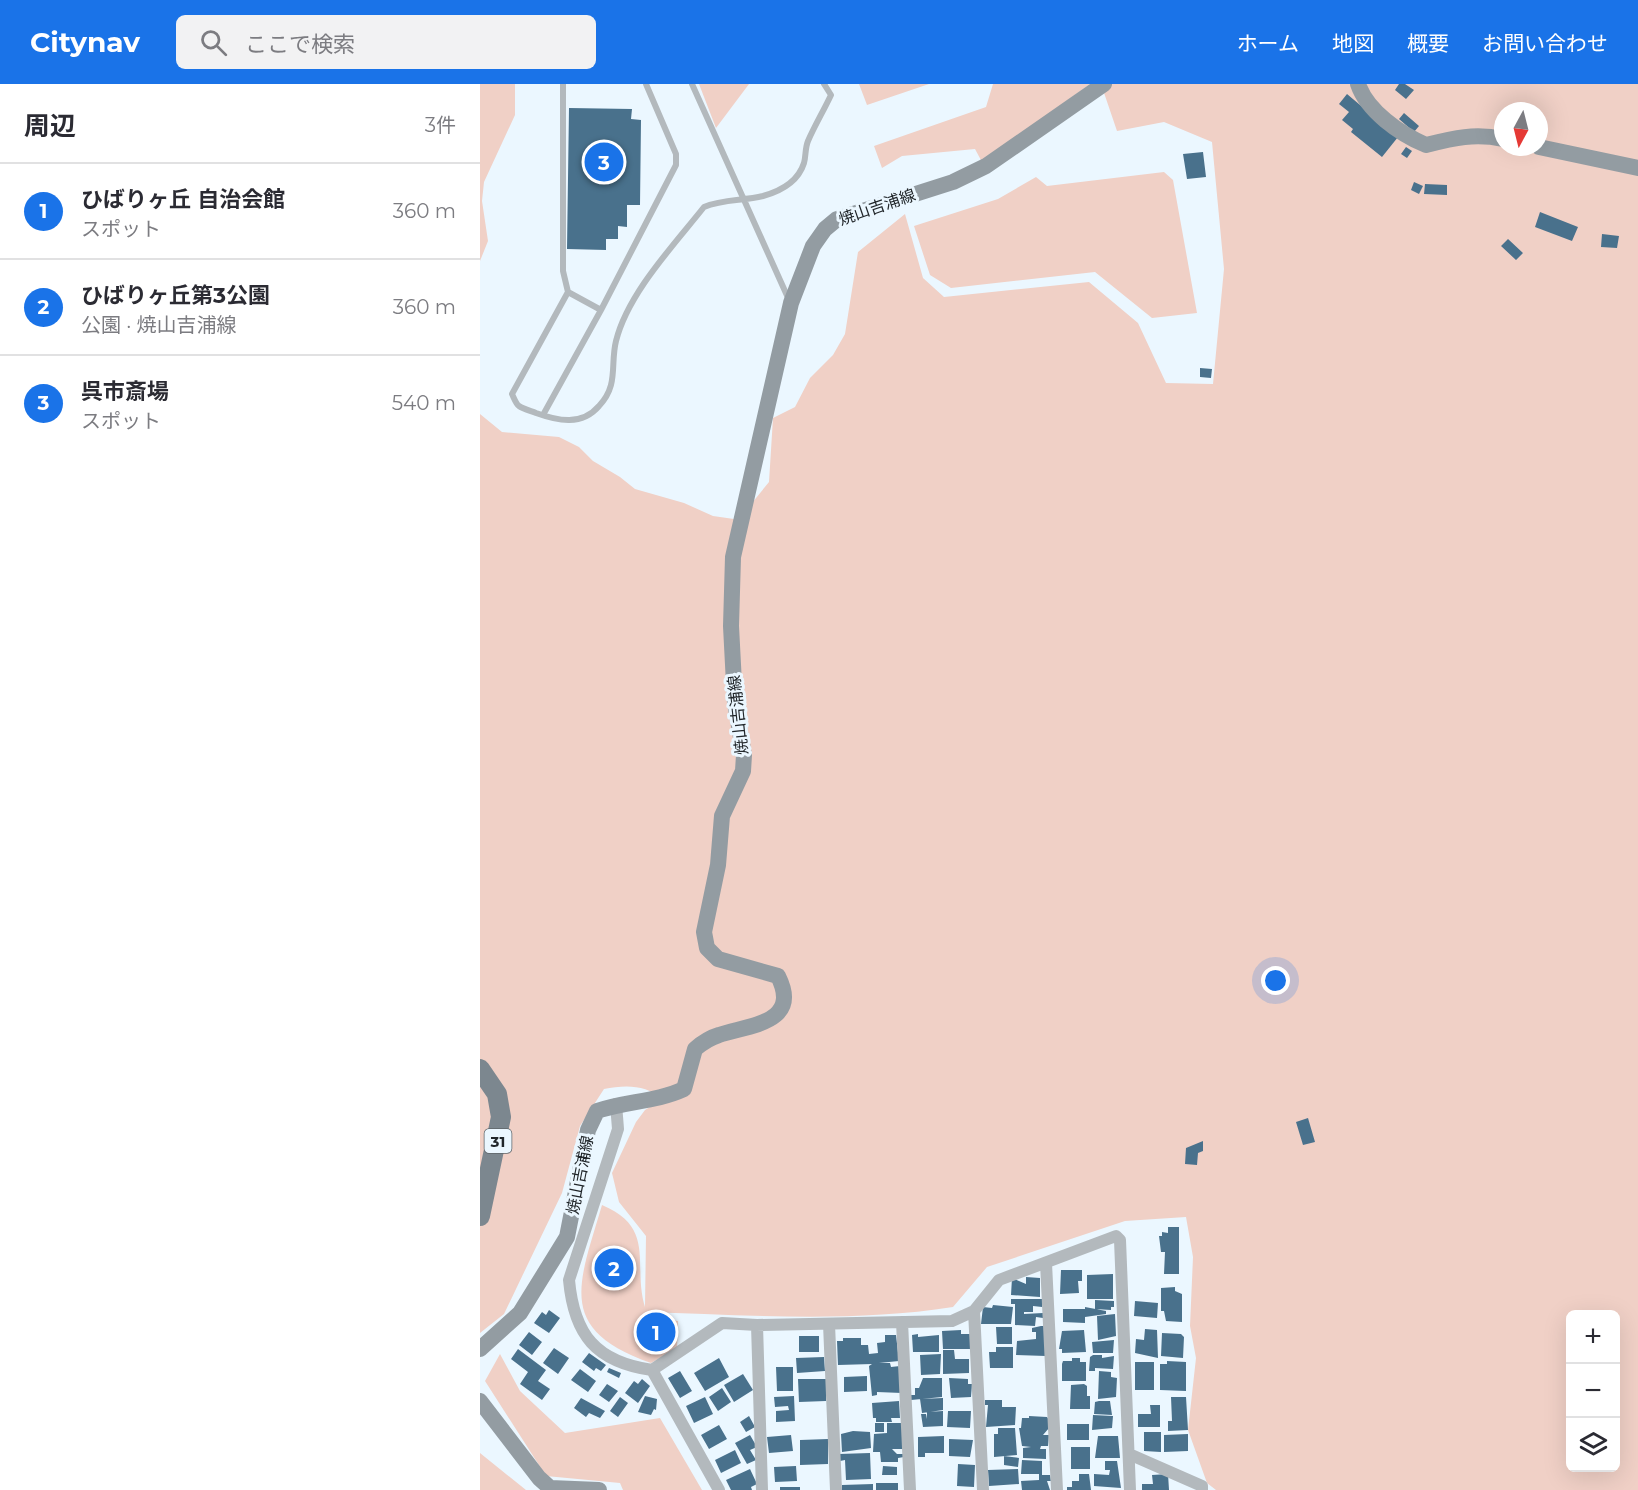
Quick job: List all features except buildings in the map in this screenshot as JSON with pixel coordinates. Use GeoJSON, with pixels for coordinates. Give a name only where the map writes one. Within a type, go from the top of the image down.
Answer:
{"type":"FeatureCollection","features":[{"type":"Feature","properties":{"kind":"main road","name":"焼山吉浦線"},"geometry":{"type":"LineString","coordinates":[[480,1349],[520,1313],[567,1237],[588,1130],[597,1112],[616,1104],[670,1095],[684,1089],[694,1049],[719,1034],[764,1024],[775,1015],[782,1003],[783,987],[778,975],[718,959],[707,948],[704,932],[718,865],[722,816],[743,771],[744,755],[735,704],[731,626],[733,557],[791,303],[813,246],[825,229],[837,219],[953,182],[986,166],[1104,84]]}},
{"type":"Feature","properties":{"kind":"main road"},"geometry":{"type":"LineString","coordinates":[[1358,84],[1362,96],[1386,120],[1426,145],[1461,136],[1494,137]]}},
{"type":"Feature","properties":{"kind":"main road"},"geometry":{"type":"LineString","coordinates":[[1548,149],[1638,168]]}},
{"type":"Feature","properties":{"kind":"main road","name":"31"},"geometry":{"type":"LineString","coordinates":[[480,1069],[497,1094],[501,1117],[480,1216]]}},
{"type":"Feature","properties":{"kind":"main road"},"geometry":{"type":"LineString","coordinates":[[480,1401],[539,1478],[550,1488],[600,1490]]}},
{"type":"Feature","properties":{"kind":"street"},"geometry":{"type":"LineString","coordinates":[[616,1104],[618,1129],[569,1280],[571,1306],[583,1334],[607,1357],[628,1366],[652,1370],[722,1323],[757,1325],[952,1321],[974,1311],[999,1281],[1116,1236],[1120,1240],[1130,1490]]}},
{"type":"Feature","properties":{"kind":"street"},"geometry":{"type":"LineString","coordinates":[[1046,1263],[1057,1490]]}},
{"type":"Feature","properties":{"kind":"street"},"geometry":{"type":"LineString","coordinates":[[974,1311],[982,1490]]}},
{"type":"Feature","properties":{"kind":"street"},"geometry":{"type":"LineString","coordinates":[[903,1322],[910,1490]]}},
{"type":"Feature","properties":{"kind":"street"},"geometry":{"type":"LineString","coordinates":[[829,1324],[836,1490]]}},
{"type":"Feature","properties":{"kind":"street"},"geometry":{"type":"LineString","coordinates":[[757,1325],[762,1490]]}},
{"type":"Feature","properties":{"kind":"street"},"geometry":{"type":"LineString","coordinates":[[652,1370],[719,1490]]}},
{"type":"Feature","properties":{"kind":"street"},"geometry":{"type":"LineString","coordinates":[[1129,1454],[1202,1486],[1202,1490]]}},
{"type":"Feature","properties":{"kind":"lane"},"geometry":{"type":"LineString","coordinates":[[563,84],[562,271],[568,292],[512,394],[518,406],[564,421],[581,419],[599,408],[607,395],[615,373],[616,341],[650,275],[704,207],[717,201],[744,201],[770,194],[789,185],[798,176],[804,163],[807,144],[831,95],[824,84]]}},
{"type":"Feature","properties":{"kind":"lane"},"geometry":{"type":"LineString","coordinates":[[543,415],[601,310],[676,165],[676,154],[646,84]]}},
{"type":"Feature","properties":{"kind":"lane"},"geometry":{"type":"LineString","coordinates":[[692,84],[791,303]]}},
{"type":"Feature","properties":{"kind":"lane"},"geometry":{"type":"LineString","coordinates":[[568,292],[601,310]]}},
{"type":"Feature","properties":{"kind":"shaded area"},"geometry":{"type":"Polygon","coordinates":[[[480,84],[515,84],[515,115],[484,182],[482,201],[488,241],[480,261],[480,84]]]}},
{"type":"Feature","properties":{"kind":"shaded area"},"geometry":{"type":"Polygon","coordinates":[[[699,84],[749,84],[716,128],[699,84]]]}},
{"type":"Feature","properties":{"kind":"shaded area"},"geometry":{"type":"Polygon","coordinates":[[[859,84],[929,84],[867,105],[859,84]]]}},
{"type":"Feature","properties":{"kind":"shaded area"},"geometry":{"type":"Polygon","coordinates":[[[993,84],[1090,84],[982,162],[975,149],[902,156],[882,168],[874,146],[986,107],[993,84]]]}},
{"type":"Feature","properties":{"kind":"shaded area"},"geometry":{"type":"Polygon","coordinates":[[[1101,84],[1638,84],[1638,1490],[1216,1490],[1207,1483],[1188,1430],[1196,1358],[1190,1326],[1193,1257],[1186,1217],[1125,1221],[987,1267],[953,1307],[915,1312],[838,1316],[645,1312],[645,1316],[678,1321],[677,1348],[651,1363],[620,1350],[600,1335],[587,1319],[582,1301],[582,1281],[586,1258],[602,1205],[619,1214],[630,1225],[636,1236],[645,1307],[646,1236],[619,1202],[612,1173],[636,1122],[645,1110],[662,1099],[642,1088],[604,1089],[580,1126],[562,1193],[504,1314],[480,1333],[480,414],[502,432],[559,437],[579,447],[593,461],[635,489],[684,503],[713,516],[734,519],[743,514],[769,482],[773,418],[795,407],[810,378],[833,355],[845,334],[858,252],[905,214],[923,278],[944,297],[1089,282],[1138,323],[1166,383],[1213,384],[1224,269],[1212,142],[1164,122],[1117,131],[1101,84]]]}},
{"type":"Feature","properties":{"kind":"shaded area"},"geometry":{"type":"Polygon","coordinates":[[[1164,172],[1173,180],[1197,313],[1152,318],[1095,272],[951,288],[930,275],[914,226],[998,199],[1036,177],[1047,186],[1164,172]]]}},
{"type":"Feature","properties":{"kind":"shaded area"},"geometry":{"type":"Polygon","coordinates":[[[500,1354],[520,1391],[565,1433],[660,1418],[702,1490],[623,1490],[620,1483],[546,1476],[485,1381],[500,1354]]]}},
{"type":"Feature","properties":{"kind":"shaded area"},"geometry":{"type":"Polygon","coordinates":[[[480,1453],[526,1490],[480,1490],[480,1453]]]}},
{"type":"Feature","properties":{"kind":"place","name":"呉市斎場"},"geometry":{"type":"Point","coordinates":[604,162]}},
{"type":"Feature","properties":{"kind":"place","name":"ひばりヶ丘第3公園"},"geometry":{"type":"Point","coordinates":[614,1268]}},
{"type":"Feature","properties":{"kind":"place","name":"ひばりヶ丘 自治会館"},"geometry":{"type":"Point","coordinates":[656,1332]}}]}
